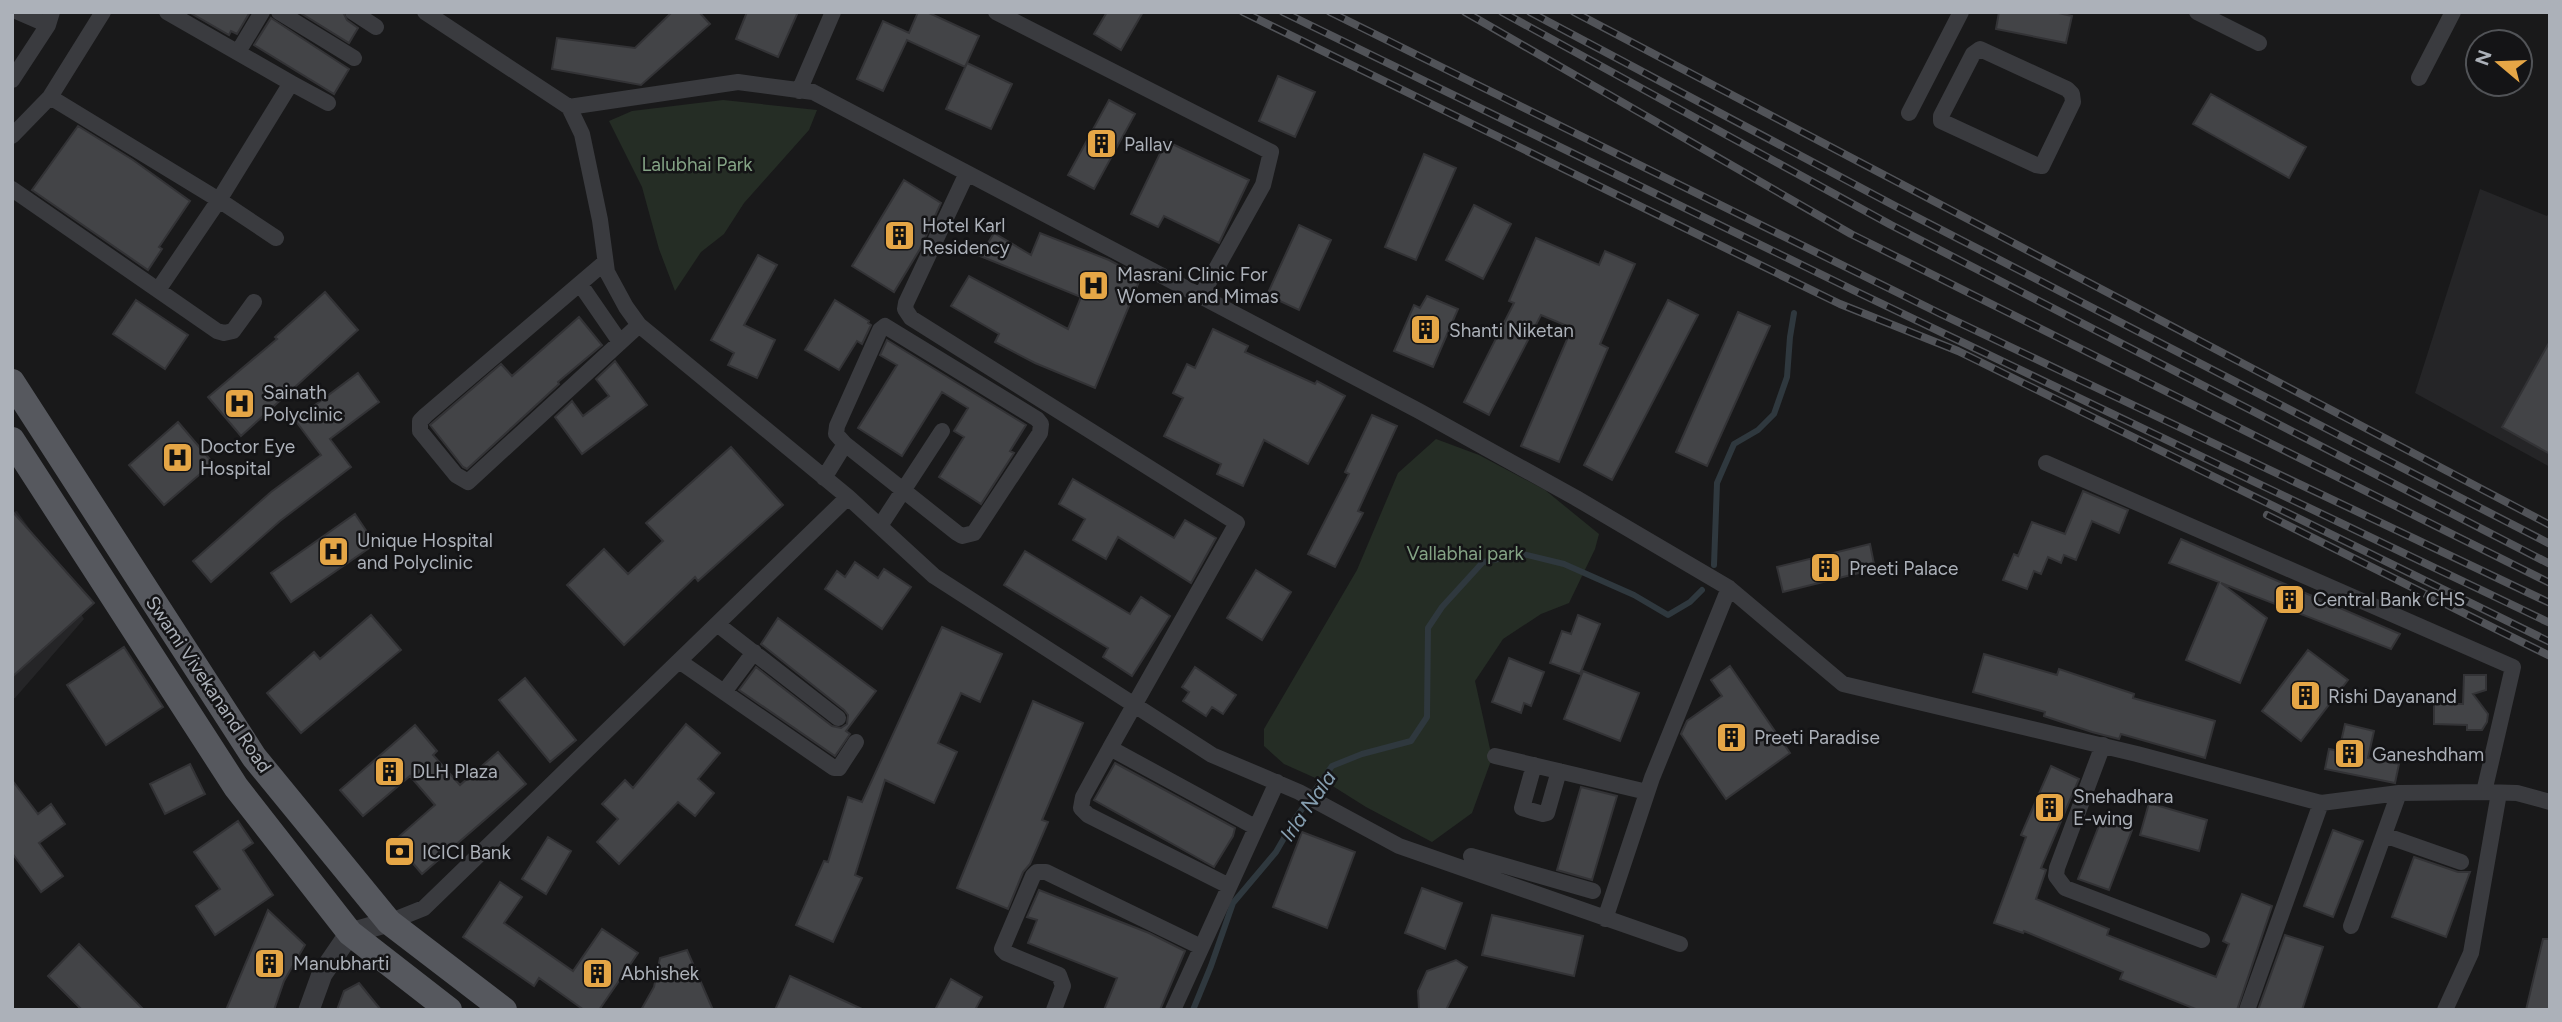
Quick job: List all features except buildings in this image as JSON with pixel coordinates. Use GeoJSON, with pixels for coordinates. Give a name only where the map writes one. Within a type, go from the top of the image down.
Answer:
{"type":"FeatureCollection","features":[{"type":"Feature","properties":{"kind":"main road","name":"Swami Vivekanand Road"},"geometry":{"type":"LineString","coordinates":[[12,382],[254,757],[389,922],[504,1010]]}},
{"type":"Feature","properties":{"kind":"main road","name":"Swami Vivekanand Road"},"geometry":{"type":"LineString","coordinates":[[12,440],[236,787],[350,933],[449,1010]]}},
{"type":"Feature","properties":{"kind":"street"},"geometry":{"type":"LineString","coordinates":[[12,80],[50,18],[18,12]]}},
{"type":"Feature","properties":{"kind":"street"},"geometry":{"type":"LineString","coordinates":[[12,136],[50,97],[103,12]]}},
{"type":"Feature","properties":{"kind":"street"},"geometry":{"type":"LineString","coordinates":[[167,12],[328,103]]}},
{"type":"Feature","properties":{"kind":"street"},"geometry":{"type":"LineString","coordinates":[[238,52],[262,12]]}},
{"type":"Feature","properties":{"kind":"street"},"geometry":{"type":"LineString","coordinates":[[279,12],[354,58]]}},
{"type":"Feature","properties":{"kind":"street"},"geometry":{"type":"LineString","coordinates":[[354,12],[376,27]]}},
{"type":"Feature","properties":{"kind":"street"},"geometry":{"type":"LineString","coordinates":[[425,12],[569,107],[582,134],[600,220],[604,263],[620,296],[639,325],[848,497],[934,576],[1212,755],[1299,792],[1399,846],[1594,891]]}},
{"type":"Feature","properties":{"kind":"street"},"geometry":{"type":"LineString","coordinates":[[799,91],[833,12]]}},
{"type":"Feature","properties":{"kind":"street"},"geometry":{"type":"LineString","coordinates":[[996,12],[1271,152],[1263,185],[1201,296]]}},
{"type":"Feature","properties":{"kind":"street"},"geometry":{"type":"LineString","coordinates":[[1909,113],[1961,12]]}},
{"type":"Feature","properties":{"kind":"street"},"geometry":{"type":"LineString","coordinates":[[2197,12],[2259,43]]}},
{"type":"Feature","properties":{"kind":"street"},"geometry":{"type":"LineString","coordinates":[[2419,78],[2453,12]]}},
{"type":"Feature","properties":{"kind":"street"},"geometry":{"type":"LineString","coordinates":[[1980,49],[2070,91],[2073,102],[2045,163],[2042,166],[2036,165],[1943,123],[1941,118],[1957,84],[1973,54],[1980,49]]}},
{"type":"Feature","properties":{"kind":"street"},"geometry":{"type":"LineString","coordinates":[[1930,72],[1957,84]]}},
{"type":"Feature","properties":{"kind":"street"},"geometry":{"type":"LineString","coordinates":[[569,107],[738,82],[813,92],[1407,404],[1576,498],[1729,589],[1843,684],[2102,745],[2321,803],[2399,793],[2492,792],[2516,793],[2550,802]]}},
{"type":"Feature","properties":{"kind":"street"},"geometry":{"type":"LineString","coordinates":[[158,290],[219,200],[291,83]]}},
{"type":"Feature","properties":{"kind":"street"},"geometry":{"type":"LineString","coordinates":[[50,97],[276,238]]}},
{"type":"Feature","properties":{"kind":"street"},"geometry":{"type":"LineString","coordinates":[[967,173],[906,303],[905,309],[911,318],[1237,523],[1081,803],[1084,813],[1229,886]]}},
{"type":"Feature","properties":{"kind":"street"},"geometry":{"type":"LineString","coordinates":[[12,189],[217,331],[233,331],[254,302]]}},
{"type":"Feature","properties":{"kind":"street"},"geometry":{"type":"LineString","coordinates":[[604,263],[426,415],[420,421],[420,431],[456,475],[468,482],[639,325]]}},
{"type":"Feature","properties":{"kind":"street"},"geometry":{"type":"LineString","coordinates":[[590,298],[611,280]]}},
{"type":"Feature","properties":{"kind":"street"},"geometry":{"type":"LineString","coordinates":[[580,284],[620,342]]}},
{"type":"Feature","properties":{"kind":"street"},"geometry":{"type":"LineString","coordinates":[[600,314],[620,296]]}},
{"type":"Feature","properties":{"kind":"street"},"geometry":{"type":"LineString","coordinates":[[885,326],[981,384],[1037,419],[1041,428],[974,533],[962,536],[957,533],[836,435],[837,426],[880,330],[885,326]]}},
{"type":"Feature","properties":{"kind":"street"},"geometry":{"type":"LineString","coordinates":[[920,346],[931,330]]}},
{"type":"Feature","properties":{"kind":"street"},"geometry":{"type":"LineString","coordinates":[[981,384],[990,368]]}},
{"type":"Feature","properties":{"kind":"street"},"geometry":{"type":"LineString","coordinates":[[880,526],[943,431]]}},
{"type":"Feature","properties":{"kind":"street"},"geometry":{"type":"LineString","coordinates":[[824,478],[845,444]]}},
{"type":"Feature","properties":{"kind":"street"},"geometry":{"type":"LineString","coordinates":[[2046,463],[2513,667],[2492,792],[2471,953],[2445,1010]]}},
{"type":"Feature","properties":{"kind":"street"},"geometry":{"type":"LineString","coordinates":[[309,1010],[322,974],[350,933],[424,908],[848,497]]}},
{"type":"Feature","properties":{"kind":"street"},"geometry":{"type":"LineString","coordinates":[[1605,919],[1647,792],[1729,589]]}},
{"type":"Feature","properties":{"kind":"street"},"geometry":{"type":"LineString","coordinates":[[717,624],[838,718]]}},
{"type":"Feature","properties":{"kind":"street"},"geometry":{"type":"LineString","coordinates":[[724,692],[754,652]]}},
{"type":"Feature","properties":{"kind":"street"},"geometry":{"type":"LineString","coordinates":[[679,661],[834,768],[839,768],[856,742]]}},
{"type":"Feature","properties":{"kind":"street"},"geometry":{"type":"LineString","coordinates":[[2102,745],[2057,868],[2058,881],[2065,888],[2202,940]]}},
{"type":"Feature","properties":{"kind":"street"},"geometry":{"type":"LineString","coordinates":[[1110,748],[1255,827]]}},
{"type":"Feature","properties":{"kind":"street"},"geometry":{"type":"LineString","coordinates":[[1495,756],[1647,792]]}},
{"type":"Feature","properties":{"kind":"street"},"geometry":{"type":"LineString","coordinates":[[1534,765],[1522,808],[1543,814],[1546,813],[1559,771]]}},
{"type":"Feature","properties":{"kind":"street"},"geometry":{"type":"LineString","coordinates":[[1173,1010],[1277,782]]}},
{"type":"Feature","properties":{"kind":"street"},"geometry":{"type":"LineString","coordinates":[[2351,926],[2399,793]]}},
{"type":"Feature","properties":{"kind":"street"},"geometry":{"type":"LineString","coordinates":[[2247,1010],[2321,803]]}},
{"type":"Feature","properties":{"kind":"street"},"geometry":{"type":"LineString","coordinates":[[2384,835],[2461,862]]}},
{"type":"Feature","properties":{"kind":"street"},"geometry":{"type":"LineString","coordinates":[[1480,865],[1566,905],[1680,944]]}},
{"type":"Feature","properties":{"kind":"street"},"geometry":{"type":"LineString","coordinates":[[1054,1010],[1063,986],[1059,975],[1002,949],[1037,872],[1046,872],[1201,947]]}},
{"type":"Feature","properties":{"kind":"street"},"geometry":{"type":"LineString","coordinates":[[1566,905],[1572,885]]}},
{"type":"Feature","properties":{"kind":"shaded area"},"geometry":{"type":"Polygon","coordinates":[[[2480,189],[2547,216],[2550,211],[2550,467],[2415,393],[2480,189]]]}},
{"type":"Feature","properties":{"kind":"shaded area"},"geometry":{"type":"Polygon","coordinates":[[[17,511],[84,619],[15,698],[12,698],[12,512],[17,511]]]}},
{"type":"Feature","properties":{"kind":"green space","name":"Lalubhai Park"},"geometry":{"type":"Polygon","coordinates":[[[723,100],[817,110],[809,130],[744,203],[724,234],[701,252],[675,291],[659,249],[642,187],[609,121],[632,111],[723,100]]]}},
{"type":"Feature","properties":{"kind":"green space","name":"Vallabhai park"},"geometry":{"type":"Polygon","coordinates":[[[1436,439],[1479,455],[1545,490],[1599,534],[1595,549],[1569,603],[1541,614],[1503,639],[1475,681],[1492,758],[1472,813],[1432,842],[1331,785],[1284,764],[1264,746],[1264,729],[1357,570],[1398,473],[1436,439]]]}},
{"type":"Feature","properties":{"kind":"waterway","name":"Irla Nala"},"geometry":{"type":"LineString","coordinates":[[1714,565],[1717,483],[1734,444],[1758,430],[1774,414],[1787,377],[1794,313]]}},
{"type":"Feature","properties":{"kind":"waterway","name":"Irla Nala"},"geometry":{"type":"LineString","coordinates":[[1193,1010],[1233,903],[1276,852],[1332,766],[1362,754],[1411,741],[1427,717],[1428,628],[1442,607],[1483,562],[1523,554],[1564,564],[1634,595],[1668,615],[1690,602],[1702,590]]}},
{"type":"Feature","properties":{"kind":"railway"},"geometry":{"type":"LineString","coordinates":[[1243,12],[1840,304],[1958,351],[2550,642]]}},
{"type":"Feature","properties":{"kind":"railway"},"geometry":{"type":"LineString","coordinates":[[1283,12],[1853,290],[2550,623]]}},
{"type":"Feature","properties":{"kind":"railway"},"geometry":{"type":"LineString","coordinates":[[1330,12],[1941,314],[2550,603]]}},
{"type":"Feature","properties":{"kind":"railway"},"geometry":{"type":"LineString","coordinates":[[1465,12],[1851,234],[2550,583]]}},
{"type":"Feature","properties":{"kind":"railway"},"geometry":{"type":"LineString","coordinates":[[1502,12],[1891,225],[2550,564]]}},
{"type":"Feature","properties":{"kind":"railway"},"geometry":{"type":"LineString","coordinates":[[1530,12],[1895,206],[2550,544]]}},
{"type":"Feature","properties":{"kind":"railway"},"geometry":{"type":"LineString","coordinates":[[1574,12],[2550,525]]}},
{"type":"Feature","properties":{"kind":"railway"},"geometry":{"type":"LineString","coordinates":[[2267,515],[2550,656]]}},
{"type":"Feature","properties":{"kind":"place","name":"Pallav"},"geometry":{"type":"Point","coordinates":[1101,144]}},
{"type":"Feature","properties":{"kind":"place","name":"Hotel Karl Residency"},"geometry":{"type":"Point","coordinates":[899,236]}},
{"type":"Feature","properties":{"kind":"place","name":"Masrani Clinic For Women and Mimas"},"geometry":{"type":"Point","coordinates":[1094,285]}},
{"type":"Feature","properties":{"kind":"place","name":"Shanti Niketan"},"geometry":{"type":"Point","coordinates":[1426,330]}},
{"type":"Feature","properties":{"kind":"place","name":"Sainath Polyclinic"},"geometry":{"type":"Point","coordinates":[240,403]}},
{"type":"Feature","properties":{"kind":"place","name":"Doctor Eye Hospital"},"geometry":{"type":"Point","coordinates":[177,457]}},
{"type":"Feature","properties":{"kind":"place","name":"Unique Hospital and Polyclinic"},"geometry":{"type":"Point","coordinates":[334,551]}},
{"type":"Feature","properties":{"kind":"place","name":"Preeti Palace"},"geometry":{"type":"Point","coordinates":[1826,568]}},
{"type":"Feature","properties":{"kind":"place","name":"Central Bank CHS"},"geometry":{"type":"Point","coordinates":[2290,599]}},
{"type":"Feature","properties":{"kind":"place","name":"Rishi Dayanand"},"geometry":{"type":"Point","coordinates":[2305,696]}},
{"type":"Feature","properties":{"kind":"place","name":"Preeti Paradise"},"geometry":{"type":"Point","coordinates":[1731,737]}},
{"type":"Feature","properties":{"kind":"place","name":"Ganeshdham"},"geometry":{"type":"Point","coordinates":[2349,754]}},
{"type":"Feature","properties":{"kind":"place","name":"DLH Plaza"},"geometry":{"type":"Point","coordinates":[389,771]}},
{"type":"Feature","properties":{"kind":"place","name":"Snehadhara E-wing"},"geometry":{"type":"Point","coordinates":[2050,807]}},
{"type":"Feature","properties":{"kind":"place","name":"ICICI Bank"},"geometry":{"type":"Point","coordinates":[399,852]}},
{"type":"Feature","properties":{"kind":"place","name":"Manubharti"},"geometry":{"type":"Point","coordinates":[270,963]}},
{"type":"Feature","properties":{"kind":"place","name":"Abhishek"},"geometry":{"type":"Point","coordinates":[598,973]}}]}
